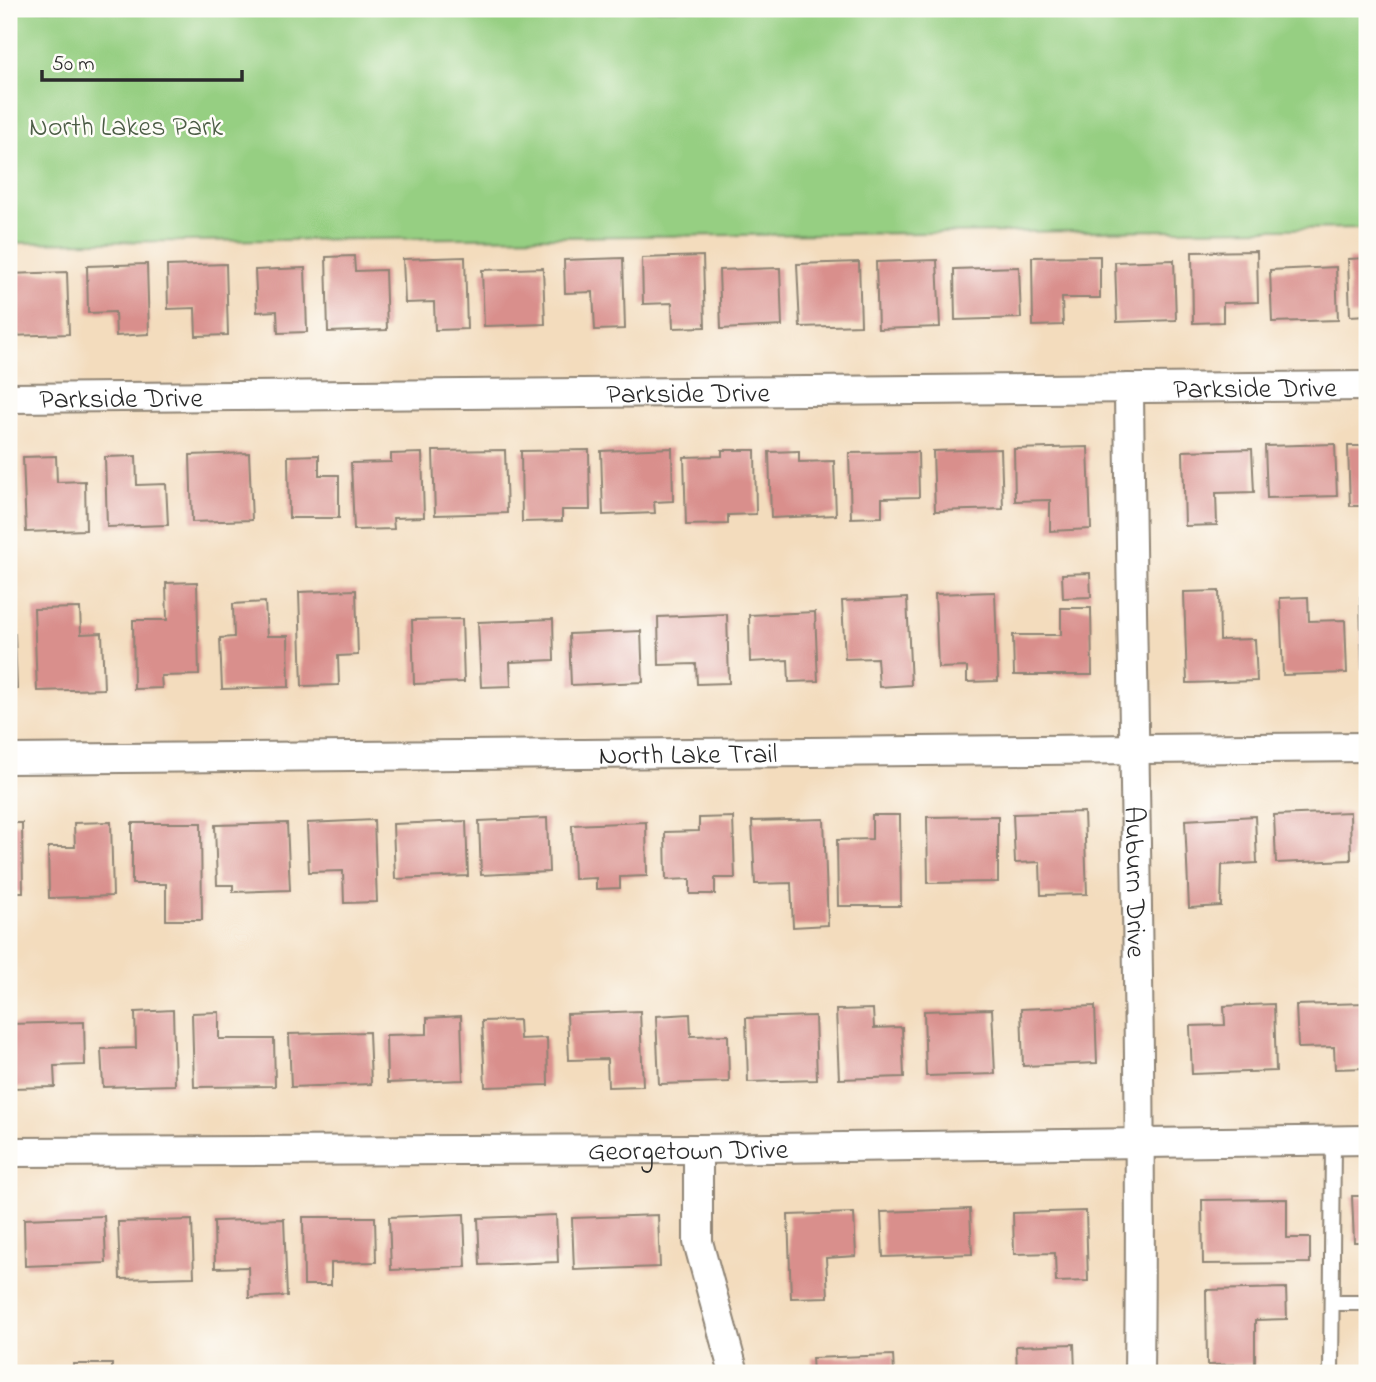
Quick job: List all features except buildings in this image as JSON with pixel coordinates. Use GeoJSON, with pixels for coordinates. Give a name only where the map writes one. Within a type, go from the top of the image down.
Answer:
{"type":"FeatureCollection","features":[{"type":"Feature","properties":{"kind":"street","name":"Parkside Drive"},"geometry":{"type":"LineString","coordinates":[[9,398],[1367,386]]}},
{"type":"Feature","properties":{"kind":"street","name":"Auburn Drive"},"geometry":{"type":"LineString","coordinates":[[1129,388],[1132,750],[1142,1144],[1139,1373]]}},
{"type":"Feature","properties":{"kind":"street","name":"North Lake Trail"},"geometry":{"type":"LineString","coordinates":[[9,759],[1367,747]]}},
{"type":"Feature","properties":{"kind":"street","name":"Georgetown Drive"},"geometry":{"type":"LineString","coordinates":[[9,1152],[698,1149],[1367,1140]]}},
{"type":"Feature","properties":{"kind":"street"},"geometry":{"type":"LineString","coordinates":[[698,1149],[698,1242],[734,1373]]}},
{"type":"Feature","properties":{"kind":"lane"},"geometry":{"type":"LineString","coordinates":[[1331,1373],[1333,1141]]}},
{"type":"Feature","properties":{"kind":"lane"},"geometry":{"type":"LineString","coordinates":[[1332,1303],[1367,1303]]}},
{"type":"Feature","properties":{"kind":"green space","name":"North Lakes Park"},"geometry":{"type":"Polygon","coordinates":[[[9,9],[1367,9],[1367,228],[9,243],[9,9]]]}}]}
